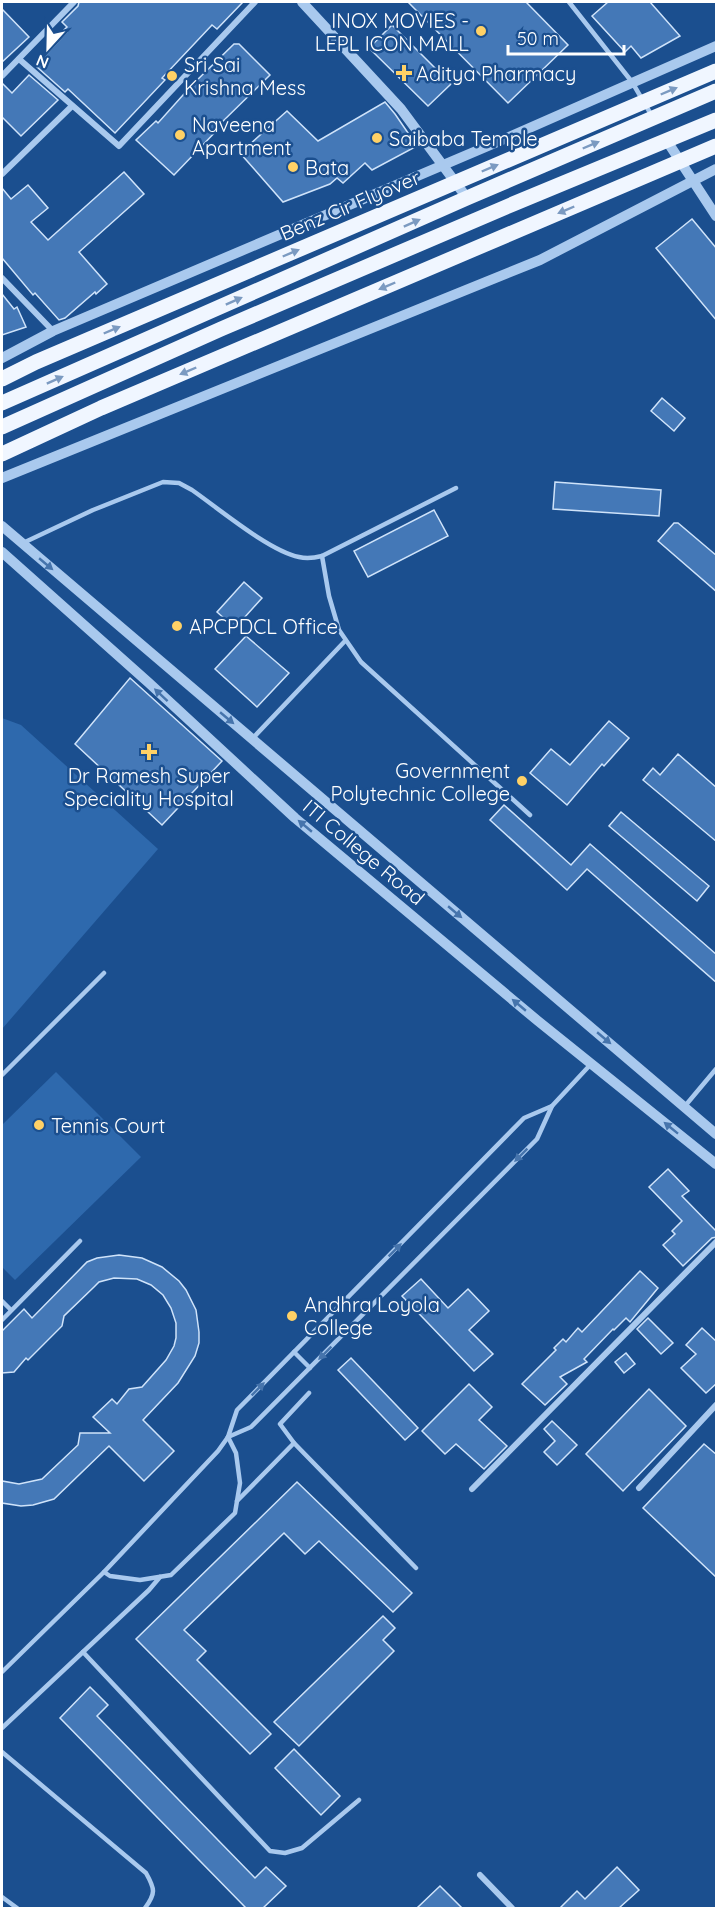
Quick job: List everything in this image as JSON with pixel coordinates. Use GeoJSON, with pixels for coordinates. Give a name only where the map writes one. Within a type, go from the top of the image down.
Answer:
{"type":"FeatureCollection","features":[{"type":"Feature","properties":{"kind":"main road","name":"Benz Cir Flyover"},"geometry":{"type":"LineString","coordinates":[[2,380],[36,362],[717,71]]}},
{"type":"Feature","properties":{"kind":"main road"},"geometry":{"type":"LineString","coordinates":[[2,403],[467,198],[717,91]]}},
{"type":"Feature","properties":{"kind":"main road"},"geometry":{"type":"LineString","coordinates":[[2,427],[513,204],[717,120]]}},
{"type":"Feature","properties":{"kind":"main road"},"geometry":{"type":"LineString","coordinates":[[2,454],[101,408],[717,146]]}},
{"type":"Feature","properties":{"kind":"street"},"geometry":{"type":"LineString","coordinates":[[2,76],[74,2]]}},
{"type":"Feature","properties":{"kind":"street"},"geometry":{"type":"LineString","coordinates":[[19,59],[119,146],[255,2]]}},
{"type":"Feature","properties":{"kind":"street"},"geometry":{"type":"LineString","coordinates":[[302,2],[400,110],[467,198]]}},
{"type":"Feature","properties":{"kind":"street"},"geometry":{"type":"LineString","coordinates":[[2,358],[53,331],[442,166],[717,46]]}},
{"type":"Feature","properties":{"kind":"street"},"geometry":{"type":"LineString","coordinates":[[2,174],[72,106]]}},
{"type":"Feature","properties":{"kind":"street"},"geometry":{"type":"LineString","coordinates":[[667,141],[717,216]]}},
{"type":"Feature","properties":{"kind":"street"},"geometry":{"type":"LineString","coordinates":[[2,478],[540,260],[717,169]]}},
{"type":"Feature","properties":{"kind":"street"},"geometry":{"type":"LineString","coordinates":[[2,278],[53,331]]}},
{"type":"Feature","properties":{"kind":"street","name":"ITI College Road"},"geometry":{"type":"LineString","coordinates":[[2,526],[717,1134]]}},
{"type":"Feature","properties":{"kind":"street","name":"ITI College Road"},"geometry":{"type":"LineString","coordinates":[[2,552],[149,683],[295,818],[591,1064],[717,1164]]}},
{"type":"Feature","properties":{"kind":"street"},"geometry":{"type":"LineString","coordinates":[[472,1489],[717,1242]]}},
{"type":"Feature","properties":{"kind":"street"},"geometry":{"type":"LineString","coordinates":[[639,1488],[717,1405]]}},
{"type":"Feature","properties":{"kind":"street"},"geometry":{"type":"LineString","coordinates":[[480,1875],[510,1908]]}},
{"type":"Feature","properties":{"kind":"lane"},"geometry":{"type":"LineString","coordinates":[[569,2],[632,82],[653,118]]}},
{"type":"Feature","properties":{"kind":"lane"},"geometry":{"type":"LineString","coordinates":[[22,543],[93,510],[163,482],[179,483],[192,490],[278,549],[297,557],[310,558],[322,556],[456,488]]}},
{"type":"Feature","properties":{"kind":"lane"},"geometry":{"type":"LineString","coordinates":[[322,556],[329,596],[339,630],[361,662],[530,815]]}},
{"type":"Feature","properties":{"kind":"lane"},"geometry":{"type":"LineString","coordinates":[[252,739],[345,641]]}},
{"type":"Feature","properties":{"kind":"lane"},"geometry":{"type":"LineString","coordinates":[[2,1075],[104,973]]}},
{"type":"Feature","properties":{"kind":"lane"},"geometry":{"type":"LineString","coordinates":[[228,1437],[251,1427],[537,1139],[552,1106],[591,1064]]}},
{"type":"Feature","properties":{"kind":"lane"},"geometry":{"type":"LineString","coordinates":[[684,1107],[717,1069]]}},
{"type":"Feature","properties":{"kind":"lane"},"geometry":{"type":"LineString","coordinates":[[2,1672],[104,1572],[218,1451],[228,1437],[237,1410],[524,1118],[552,1106]]}},
{"type":"Feature","properties":{"kind":"lane"},"geometry":{"type":"LineString","coordinates":[[2,1320],[80,1241]]}},
{"type":"Feature","properties":{"kind":"lane"},"geometry":{"type":"LineString","coordinates":[[2,1301],[11,1310]]}},
{"type":"Feature","properties":{"kind":"lane"},"geometry":{"type":"LineString","coordinates":[[294,1352],[310,1368]]}},
{"type":"Feature","properties":{"kind":"lane"},"geometry":{"type":"LineString","coordinates":[[309,1394],[280,1424],[294,1443],[416,1568]]}},
{"type":"Feature","properties":{"kind":"lane"},"geometry":{"type":"LineString","coordinates":[[104,1572],[110,1576],[140,1580],[171,1575],[235,1513],[240,1483],[236,1453],[228,1437]]}},
{"type":"Feature","properties":{"kind":"lane"},"geometry":{"type":"LineString","coordinates":[[237,1501],[294,1443]]}},
{"type":"Feature","properties":{"kind":"lane"},"geometry":{"type":"LineString","coordinates":[[2,1728],[160,1577]]}},
{"type":"Feature","properties":{"kind":"lane"},"geometry":{"type":"LineString","coordinates":[[83,1652],[270,1851],[285,1853],[302,1848],[359,1800]]}},
{"type":"Feature","properties":{"kind":"lane"},"geometry":{"type":"LineString","coordinates":[[2,1752],[146,1874],[154,1888],[153,1896],[145,1908]]}},
{"type":"Feature","properties":{"kind":"lane"},"geometry":{"type":"LineString","coordinates":[[2,1897],[17,1908]]}},
{"type":"Feature","properties":{"kind":"shaded area"},"geometry":{"type":"Polygon","coordinates":[[[2,718],[21,725],[158,849],[2,1029],[2,718]]]}},
{"type":"Feature","properties":{"kind":"shaded area"},"geometry":{"type":"Polygon","coordinates":[[[56,1072],[141,1157],[15,1280],[2,1267],[2,1125],[56,1072]]]}},
{"type":"Feature","properties":{"kind":"building"},"geometry":{"type":"Polygon","coordinates":[[[79,2],[243,2],[217,29],[212,25],[115,133],[68,89],[65,92],[37,67],[67,32],[64,30],[67,27],[62,22],[78,6],[79,2]]]}},
{"type":"Feature","properties":{"kind":"building","name":"INOX MOVIES - LEPL ICON MALL"},"geometry":{"type":"Polygon","coordinates":[[[408,2],[526,2],[568,45],[508,103],[408,2]]]}},
{"type":"Feature","properties":{"kind":"building"},"geometry":{"type":"Polygon","coordinates":[[[608,2],[650,2],[680,36],[641,58],[631,46],[625,52],[592,16],[608,2]]]}},
{"type":"Feature","properties":{"kind":"building"},"geometry":{"type":"Polygon","coordinates":[[[2,9],[29,37],[2,62],[2,9]]]}},
{"type":"Feature","properties":{"kind":"building"},"geometry":{"type":"Polygon","coordinates":[[[392,25],[451,84],[428,106],[369,48],[392,25]]]}},
{"type":"Feature","properties":{"kind":"building"},"geometry":{"type":"Polygon","coordinates":[[[234,44],[239,44],[270,75],[219,125],[221,126],[174,175],[136,140],[156,121],[158,123],[192,85],[234,44]]]}},
{"type":"Feature","properties":{"kind":"building"},"geometry":{"type":"Polygon","coordinates":[[[29,75],[58,100],[21,136],[2,117],[2,83],[12,93],[29,75]]]}},
{"type":"Feature","properties":{"kind":"building"},"geometry":{"type":"Polygon","coordinates":[[[385,102],[417,146],[372,170],[365,163],[343,183],[337,178],[330,184],[283,202],[240,153],[287,111],[318,141],[385,102]]]}},
{"type":"Feature","properties":{"kind":"building"},"geometry":{"type":"Polygon","coordinates":[[[124,172],[144,194],[79,252],[107,284],[65,318],[59,320],[35,293],[33,295],[2,258],[2,188],[11,199],[28,185],[48,208],[31,222],[48,240],[124,172]]]}},
{"type":"Feature","properties":{"kind":"building"},"geometry":{"type":"Polygon","coordinates":[[[692,219],[717,249],[717,321],[656,248],[692,219]]]}},
{"type":"Feature","properties":{"kind":"building"},"geometry":{"type":"Polygon","coordinates":[[[2,294],[14,309],[17,307],[26,327],[2,335],[2,294]]]}},
{"type":"Feature","properties":{"kind":"building"},"geometry":{"type":"Polygon","coordinates":[[[662,398],[685,418],[674,431],[651,411],[662,398]]]}},
{"type":"Feature","properties":{"kind":"building"},"geometry":{"type":"Polygon","coordinates":[[[555,482],[661,490],[659,516],[553,509],[555,482]]]}},
{"type":"Feature","properties":{"kind":"building"},"geometry":{"type":"Polygon","coordinates":[[[434,510],[448,536],[368,577],[354,551],[434,510]]]}},
{"type":"Feature","properties":{"kind":"building"},"geometry":{"type":"Polygon","coordinates":[[[674,523],[678,523],[717,556],[717,592],[658,541],[674,523]]]}},
{"type":"Feature","properties":{"kind":"building"},"geometry":{"type":"Polygon","coordinates":[[[244,582],[262,598],[235,628],[217,612],[244,582]]]}},
{"type":"Feature","properties":{"kind":"building"},"geometry":{"type":"Polygon","coordinates":[[[246,636],[289,673],[257,707],[215,669],[246,636]]]}},
{"type":"Feature","properties":{"kind":"building","name":"Dr Ramesh Super Speciality Hospital"},"geometry":{"type":"Polygon","coordinates":[[[130,678],[222,761],[162,825],[75,744],[130,678]]]}},
{"type":"Feature","properties":{"kind":"building"},"geometry":{"type":"Polygon","coordinates":[[[609,721],[629,738],[604,766],[602,764],[567,805],[530,773],[551,749],[570,765],[609,721]]]}},
{"type":"Feature","properties":{"kind":"building"},"geometry":{"type":"Polygon","coordinates":[[[678,754],[717,788],[717,842],[643,780],[653,768],[660,775],[678,754]]]}},
{"type":"Feature","properties":{"kind":"building"},"geometry":{"type":"Polygon","coordinates":[[[504,805],[571,865],[590,844],[717,955],[717,983],[587,869],[567,890],[490,820],[504,805]]]}},
{"type":"Feature","properties":{"kind":"building"},"geometry":{"type":"Polygon","coordinates":[[[621,812],[709,886],[697,901],[609,826],[621,812]]]}},
{"type":"Feature","properties":{"kind":"building"},"geometry":{"type":"Polygon","coordinates":[[[668,1169],[689,1191],[682,1196],[717,1232],[717,1237],[712,1238],[683,1266],[663,1245],[675,1234],[672,1231],[682,1221],[649,1187],[668,1169]]]}},
{"type":"Feature","properties":{"kind":"building"},"geometry":{"type":"Polygon","coordinates":[[[119,1255],[142,1258],[162,1267],[179,1281],[196,1310],[199,1343],[195,1356],[178,1383],[143,1420],[174,1451],[144,1481],[109,1446],[54,1499],[21,1506],[2,1503],[2,1481],[19,1484],[42,1479],[78,1445],[80,1433],[110,1433],[93,1417],[112,1399],[117,1404],[129,1389],[142,1387],[166,1360],[174,1346],[176,1323],[163,1295],[151,1285],[137,1279],[114,1278],[99,1282],[64,1316],[62,1326],[28,1360],[26,1358],[14,1372],[2,1373],[2,1331],[24,1309],[32,1318],[87,1262],[119,1255]]]}},
{"type":"Feature","properties":{"kind":"building"},"geometry":{"type":"Polygon","coordinates":[[[640,1271],[658,1288],[630,1322],[626,1318],[584,1359],[587,1362],[560,1377],[567,1384],[545,1405],[522,1384],[556,1350],[554,1348],[563,1339],[566,1342],[578,1328],[582,1332],[640,1271]]]}},
{"type":"Feature","properties":{"kind":"building"},"geometry":{"type":"Polygon","coordinates":[[[421,1279],[448,1308],[468,1289],[489,1311],[469,1330],[493,1354],[474,1371],[402,1296],[421,1279]]]}},
{"type":"Feature","properties":{"kind":"building"},"geometry":{"type":"Polygon","coordinates":[[[648,1318],[673,1343],[661,1354],[637,1329],[648,1318]]]}},
{"type":"Feature","properties":{"kind":"building"},"geometry":{"type":"Polygon","coordinates":[[[702,1328],[717,1342],[717,1383],[706,1393],[681,1368],[696,1354],[686,1345],[702,1328]]]}},
{"type":"Feature","properties":{"kind":"building"},"geometry":{"type":"Polygon","coordinates":[[[626,1353],[635,1364],[624,1373],[615,1362],[626,1353]]]}},
{"type":"Feature","properties":{"kind":"building"},"geometry":{"type":"Polygon","coordinates":[[[351,1358],[418,1428],[405,1440],[338,1370],[351,1358]]]}},
{"type":"Feature","properties":{"kind":"building"},"geometry":{"type":"Polygon","coordinates":[[[469,1384],[492,1407],[479,1420],[507,1446],[484,1469],[456,1444],[445,1454],[422,1431],[469,1384]]]}},
{"type":"Feature","properties":{"kind":"building"},"geometry":{"type":"Polygon","coordinates":[[[649,1389],[686,1426],[623,1491],[586,1454],[649,1389]]]}},
{"type":"Feature","properties":{"kind":"building"},"geometry":{"type":"Polygon","coordinates":[[[552,1421],[577,1445],[557,1465],[544,1452],[555,1441],[544,1429],[552,1421]]]}},
{"type":"Feature","properties":{"kind":"building"},"geometry":{"type":"Polygon","coordinates":[[[704,1444],[717,1455],[717,1578],[643,1508],[704,1444]]]}},
{"type":"Feature","properties":{"kind":"building"},"geometry":{"type":"Polygon","coordinates":[[[297,1482],[412,1593],[393,1612],[319,1541],[305,1554],[284,1533],[184,1630],[206,1651],[197,1660],[271,1734],[250,1754],[136,1639],[297,1482]]]}},
{"type":"Feature","properties":{"kind":"building"},"geometry":{"type":"Polygon","coordinates":[[[383,1616],[395,1628],[383,1640],[394,1651],[299,1746],[274,1722],[383,1616]]]}},
{"type":"Feature","properties":{"kind":"building"},"geometry":{"type":"Polygon","coordinates":[[[90,1687],[108,1705],[97,1716],[255,1878],[266,1867],[286,1886],[263,1908],[246,1908],[60,1718],[90,1687]]]}},
{"type":"Feature","properties":{"kind":"building"},"geometry":{"type":"Polygon","coordinates":[[[294,1749],[340,1796],[321,1815],[275,1768],[294,1749]]]}},
{"type":"Feature","properties":{"kind":"building"},"geometry":{"type":"Polygon","coordinates":[[[617,1867],[639,1890],[619,1908],[560,1908],[577,1891],[585,1899],[617,1867]]]}},
{"type":"Feature","properties":{"kind":"building"},"geometry":{"type":"Polygon","coordinates":[[[440,1886],[462,1908],[417,1908],[440,1886]]]}},
{"type":"Feature","properties":{"kind":"place","name":"INOX MOVIES - LEPL ICON MALL"},"geometry":{"type":"Point","coordinates":[481,31]}},
{"type":"Feature","properties":{"kind":"place","name":"Aditya Pharmacy"},"geometry":{"type":"Point","coordinates":[404,73]}},
{"type":"Feature","properties":{"kind":"place","name":"Sri Sai Krishna Mess"},"geometry":{"type":"Point","coordinates":[172,76]}},
{"type":"Feature","properties":{"kind":"place","name":"Naveena Apartment"},"geometry":{"type":"Point","coordinates":[180,135]}},
{"type":"Feature","properties":{"kind":"place","name":"Saibaba Temple"},"geometry":{"type":"Point","coordinates":[377,138]}},
{"type":"Feature","properties":{"kind":"place","name":"Bata"},"geometry":{"type":"Point","coordinates":[293,167]}},
{"type":"Feature","properties":{"kind":"place","name":"APCPDCL Office"},"geometry":{"type":"Point","coordinates":[177,626]}},
{"type":"Feature","properties":{"kind":"place","name":"Dr Ramesh Super Speciality Hospital"},"geometry":{"type":"Point","coordinates":[149,752]}},
{"type":"Feature","properties":{"kind":"place","name":"Government Polytechnic College"},"geometry":{"type":"Point","coordinates":[522,781]}},
{"type":"Feature","properties":{"kind":"place","name":"Tennis Court"},"geometry":{"type":"Point","coordinates":[39,1125]}},
{"type":"Feature","properties":{"kind":"place","name":"Andhra Loyola College"},"geometry":{"type":"Point","coordinates":[292,1316]}}]}
